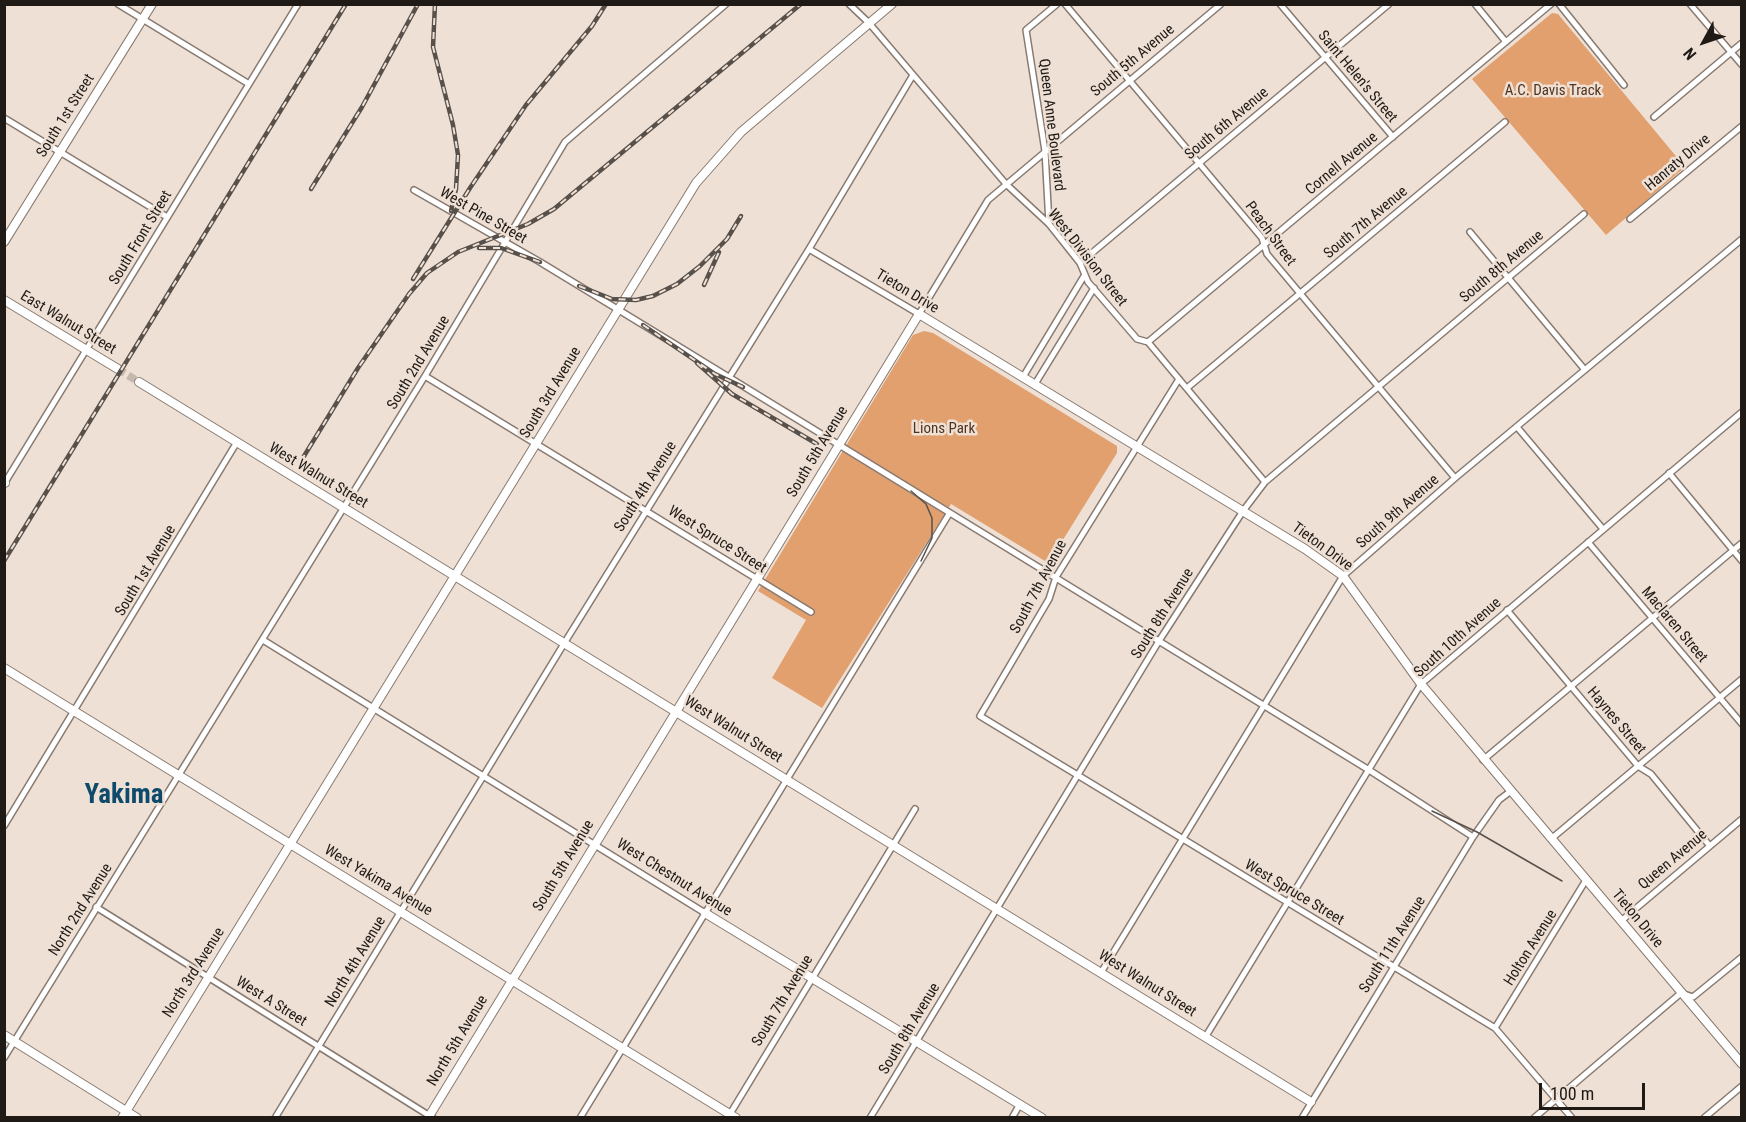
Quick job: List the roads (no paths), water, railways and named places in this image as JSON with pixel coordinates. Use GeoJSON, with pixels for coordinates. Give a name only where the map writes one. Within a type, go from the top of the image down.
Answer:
{"type":"FeatureCollection","features":[{"type":"Feature","properties":{"kind":"main road","name":"South 1st Street"},"geometry":{"type":"LineString","coordinates":[[4,242],[152,4]]}},
{"type":"Feature","properties":{"kind":"main road","name":"South 3rd Avenue"},"geometry":{"type":"LineString","coordinates":[[291,844],[372,707],[696,183],[741,132],[892,4]]}},
{"type":"Feature","properties":{"kind":"main road","name":"East Walnut Street"},"geometry":{"type":"LineString","coordinates":[[4,300],[118,369]]}},
{"type":"Feature","properties":{"kind":"main road","name":"Tieton Drive"},"geometry":{"type":"LineString","coordinates":[[919,314],[1243,511],[1343,576],[1421,684],[1742,1064]]}},
{"type":"Feature","properties":{"kind":"main road","name":"South 5th Avenue"},"geometry":{"type":"LineString","coordinates":[[512,978],[919,314]]}},
{"type":"Feature","properties":{"kind":"main road","name":"West Walnut Street"},"geometry":{"type":"LineString","coordinates":[[139,382],[454,577],[565,642],[786,780],[1102,971],[1311,1102]]}},
{"type":"Feature","properties":{"kind":"main road","name":"West Yakima Avenue"},"geometry":{"type":"LineString","coordinates":[[4,668],[512,978],[731,1116]]}},
{"type":"Feature","properties":{"kind":"main road","name":"North 3rd Avenue"},"geometry":{"type":"LineString","coordinates":[[124,1114],[291,844]]}},
{"type":"Feature","properties":{"kind":"main road","name":"West Chestnut Avenue"},"geometry":{"type":"LineString","coordinates":[[705,913],[1042,1118]]}},
{"type":"Feature","properties":{"kind":"main road","name":"North 5th Avenue"},"geometry":{"type":"LineString","coordinates":[[430,1117],[512,978]]}},
{"type":"Feature","properties":{"kind":"main road"},"geometry":{"type":"LineString","coordinates":[[4,1035],[124,1114],[137,1118]]}},
{"type":"Feature","properties":{"kind":"street"},"geometry":{"type":"LineString","coordinates":[[118,4],[249,84]]}},
{"type":"Feature","properties":{"kind":"street","name":"South Front Street"},"geometry":{"type":"LineString","coordinates":[[5,483],[298,4]]}},
{"type":"Feature","properties":{"kind":"street","name":"South 2nd Avenue"},"geometry":{"type":"LineString","coordinates":[[179,776],[570,135],[726,4]]}},
{"type":"Feature","properties":{"kind":"street","name":"West Division Street"},"geometry":{"type":"LineString","coordinates":[[849,4],[869,23],[1006,184],[1049,224],[1080,263],[1084,276],[1137,339],[1148,342],[1264,482]]}},
{"type":"Feature","properties":{"kind":"street","name":"Queen Anne Boulevard"},"geometry":{"type":"LineString","coordinates":[[1049,224],[1045,152],[1026,30],[1057,4]]}},
{"type":"Feature","properties":{"kind":"street","name":"Peach Street"},"geometry":{"type":"LineString","coordinates":[[1065,4],[1262,238],[1267,254],[1455,478]]}},
{"type":"Feature","properties":{"kind":"street","name":"South 5th Avenue"},"geometry":{"type":"LineString","coordinates":[[919,314],[988,200],[1221,4]]}},
{"type":"Feature","properties":{"kind":"street","name":"Saint Helen's Street"},"geometry":{"type":"LineString","coordinates":[[1280,4],[1393,137]]}},
{"type":"Feature","properties":{"kind":"street","name":"South 6th Avenue"},"geometry":{"type":"LineString","coordinates":[[1080,263],[1389,4]]}},
{"type":"Feature","properties":{"kind":"street"},"geometry":{"type":"LineString","coordinates":[[1475,4],[1506,42]]}},
{"type":"Feature","properties":{"kind":"street","name":"Cornell Avenue"},"geometry":{"type":"LineString","coordinates":[[1148,342],[1551,4]]}},
{"type":"Feature","properties":{"kind":"street"},"geometry":{"type":"LineString","coordinates":[[1559,4],[1624,85]]}},
{"type":"Feature","properties":{"kind":"street"},"geometry":{"type":"LineString","coordinates":[[1690,4],[1742,65]]}},
{"type":"Feature","properties":{"kind":"street"},"geometry":{"type":"LineString","coordinates":[[1654,117],[1742,43]]}},
{"type":"Feature","properties":{"kind":"street","name":"South 4th Avenue"},"geometry":{"type":"LineString","coordinates":[[401,911],[646,510],[809,249],[913,75]]}},
{"type":"Feature","properties":{"kind":"street"},"geometry":{"type":"LineString","coordinates":[[4,118],[167,217]]}},
{"type":"Feature","properties":{"kind":"street","name":"South 7th Avenue"},"geometry":{"type":"LineString","coordinates":[[1186,388],[1505,122]]}},
{"type":"Feature","properties":{"kind":"street","name":"Hanraty Drive"},"geometry":{"type":"LineString","coordinates":[[1630,219],[1742,126]]}},
{"type":"Feature","properties":{"kind":"street","name":"West Pine Street"},"geometry":{"type":"LineString","coordinates":[[414,190],[540,262],[1160,641],[1473,837]]}},
{"type":"Feature","properties":{"kind":"street","name":"South 8th Avenue"},"geometry":{"type":"LineString","coordinates":[[870,1118],[1160,641],[1264,482],[1584,214]]}},
{"type":"Feature","properties":{"kind":"street"},"geometry":{"type":"LineString","coordinates":[[1470,232],[1585,370]]}},
{"type":"Feature","properties":{"kind":"street","name":"South 9th Avenue"},"geometry":{"type":"LineString","coordinates":[[1102,971],[1343,576],[1455,478],[1742,239]]}},
{"type":"Feature","properties":{"kind":"street","name":"Tieton Drive"},"geometry":{"type":"LineString","coordinates":[[809,249],[919,314]]}},
{"type":"Feature","properties":{"kind":"street"},"geometry":{"type":"LineString","coordinates":[[1023,377],[1084,276]]}},
{"type":"Feature","properties":{"kind":"street"},"geometry":{"type":"LineString","coordinates":[[1035,384],[1094,288]]}},
{"type":"Feature","properties":{"kind":"street","name":"West Spruce Street"},"geometry":{"type":"LineString","coordinates":[[425,376],[811,612]]}},
{"type":"Feature","properties":{"kind":"street","name":"South 7th Avenue"},"geometry":{"type":"LineString","coordinates":[[980,717],[1049,599],[1056,578],[1179,379]]}},
{"type":"Feature","properties":{"kind":"street","name":"South 10th Avenue"},"geometry":{"type":"LineString","coordinates":[[1206,1036],[1421,684],[1742,412]]}},
{"type":"Feature","properties":{"kind":"street"},"geometry":{"type":"LineString","coordinates":[[1517,427],[1603,529]]}},
{"type":"Feature","properties":{"kind":"street","name":"South 1st Avenue"},"geometry":{"type":"LineString","coordinates":[[4,826],[237,442]]}},
{"type":"Feature","properties":{"kind":"street"},"geometry":{"type":"LineString","coordinates":[[1669,473],[1742,561]]}},
{"type":"Feature","properties":{"kind":"street"},"geometry":{"type":"LineString","coordinates":[[580,1118],[949,514]]}},
{"type":"Feature","properties":{"kind":"street","name":"Maclaren Street"},"geometry":{"type":"LineString","coordinates":[[1588,542],[1742,724]]}},
{"type":"Feature","properties":{"kind":"street"},"geometry":{"type":"LineString","coordinates":[[1484,760],[1742,543]]}},
{"type":"Feature","properties":{"kind":"street","name":"Haynes Street"},"geometry":{"type":"LineString","coordinates":[[1507,610],[1638,766],[1651,774],[1709,845]]}},
{"type":"Feature","properties":{"kind":"street","name":"West Chestnut Avenue"},"geometry":{"type":"LineString","coordinates":[[263,640],[705,913]]}},
{"type":"Feature","properties":{"kind":"street"},"geometry":{"type":"LineString","coordinates":[[1551,839],[1742,679]]}},
{"type":"Feature","properties":{"kind":"street","name":"West Spruce Street"},"geometry":{"type":"LineString","coordinates":[[980,717],[1495,1028],[1572,1118]]}},
{"type":"Feature","properties":{"kind":"street","name":"North 2nd Avenue"},"geometry":{"type":"LineString","coordinates":[[4,1058],[179,776]]}},
{"type":"Feature","properties":{"kind":"street","name":"South 11th Avenue"},"geometry":{"type":"LineString","coordinates":[[1302,1118],[1473,837],[1499,800],[1511,791]]}},
{"type":"Feature","properties":{"kind":"street","name":"South 7th Avenue"},"geometry":{"type":"LineString","coordinates":[[731,1116],[812,977],[915,809]]}},
{"type":"Feature","properties":{"kind":"street","name":"Queen Avenue"},"geometry":{"type":"LineString","coordinates":[[1620,921],[1742,819]]}},
{"type":"Feature","properties":{"kind":"street","name":"Holton Avenue"},"geometry":{"type":"LineString","coordinates":[[1495,1028],[1586,880]]}},
{"type":"Feature","properties":{"kind":"street","name":"West A Street"},"geometry":{"type":"LineString","coordinates":[[96,908],[430,1117]]}},
{"type":"Feature","properties":{"kind":"street","name":"North 4th Avenue"},"geometry":{"type":"LineString","coordinates":[[276,1118],[401,911]]}},
{"type":"Feature","properties":{"kind":"street"},"geometry":{"type":"LineString","coordinates":[[1534,1118],[1681,993],[1694,997],[1742,957]]}},
{"type":"Feature","properties":{"kind":"street"},"geometry":{"type":"LineString","coordinates":[[1704,1118],[1742,1086]]}},
{"type":"Feature","properties":{"kind":"street"},"geometry":{"type":"LineString","coordinates":[[1012,1118],[1020,1104]]}},
{"type":"Feature","properties":{"kind":"tunnel"},"geometry":{"type":"LineString","coordinates":[[118,369],[139,382]]}},
{"type":"Feature","properties":{"kind":"tram line"},"geometry":{"type":"LineString","coordinates":[[911,491],[926,504],[932,518],[932,538],[921,561]]}},
{"type":"Feature","properties":{"kind":"tram line"},"geometry":{"type":"LineString","coordinates":[[1432,811],[1477,832],[1562,881]]}},
{"type":"Feature","properties":{"kind":"railway"},"geometry":{"type":"LineString","coordinates":[[4,561],[346,4]]}},
{"type":"Feature","properties":{"kind":"railway"},"geometry":{"type":"LineString","coordinates":[[311,189],[362,107],[418,4]]}},
{"type":"Feature","properties":{"kind":"railway"},"geometry":{"type":"LineString","coordinates":[[435,4],[433,47],[453,125],[458,155],[456,189],[451,211]]}},
{"type":"Feature","properties":{"kind":"railway"},"geometry":{"type":"LineString","coordinates":[[413,279],[526,105],[592,26],[606,4]]}},
{"type":"Feature","properties":{"kind":"railway"},"geometry":{"type":"LineString","coordinates":[[301,461],[358,368],[409,294],[427,273],[458,252],[528,224],[554,209],[801,4]]}},
{"type":"Feature","properties":{"kind":"railway"},"geometry":{"type":"LineString","coordinates":[[579,286],[612,299],[636,300],[653,296],[677,284],[700,266],[727,239],[741,216]]}},
{"type":"Feature","properties":{"kind":"railway"},"geometry":{"type":"LineString","coordinates":[[479,248],[501,248],[540,262]]}},
{"type":"Feature","properties":{"kind":"railway"},"geometry":{"type":"LineString","coordinates":[[704,285],[719,252]]}},
{"type":"Feature","properties":{"kind":"railway"},"geometry":{"type":"LineString","coordinates":[[643,325],[715,374],[743,387]]}},
{"type":"Feature","properties":{"kind":"railway"},"geometry":{"type":"LineString","coordinates":[[697,363],[732,394],[817,444]]}},
{"type":"Feature","properties":{"kind":"district","name":"Yakima"},"geometry":{"type":"Point","coordinates":[124,796]}},
{"type":"Feature","properties":{"kind":"park label","name":"A.C. Davis Track"},"geometry":{"type":"Point","coordinates":[1553,91]}},
{"type":"Feature","properties":{"kind":"park label","name":"Lions Park"},"geometry":{"type":"Point","coordinates":[944,429]}}]}
